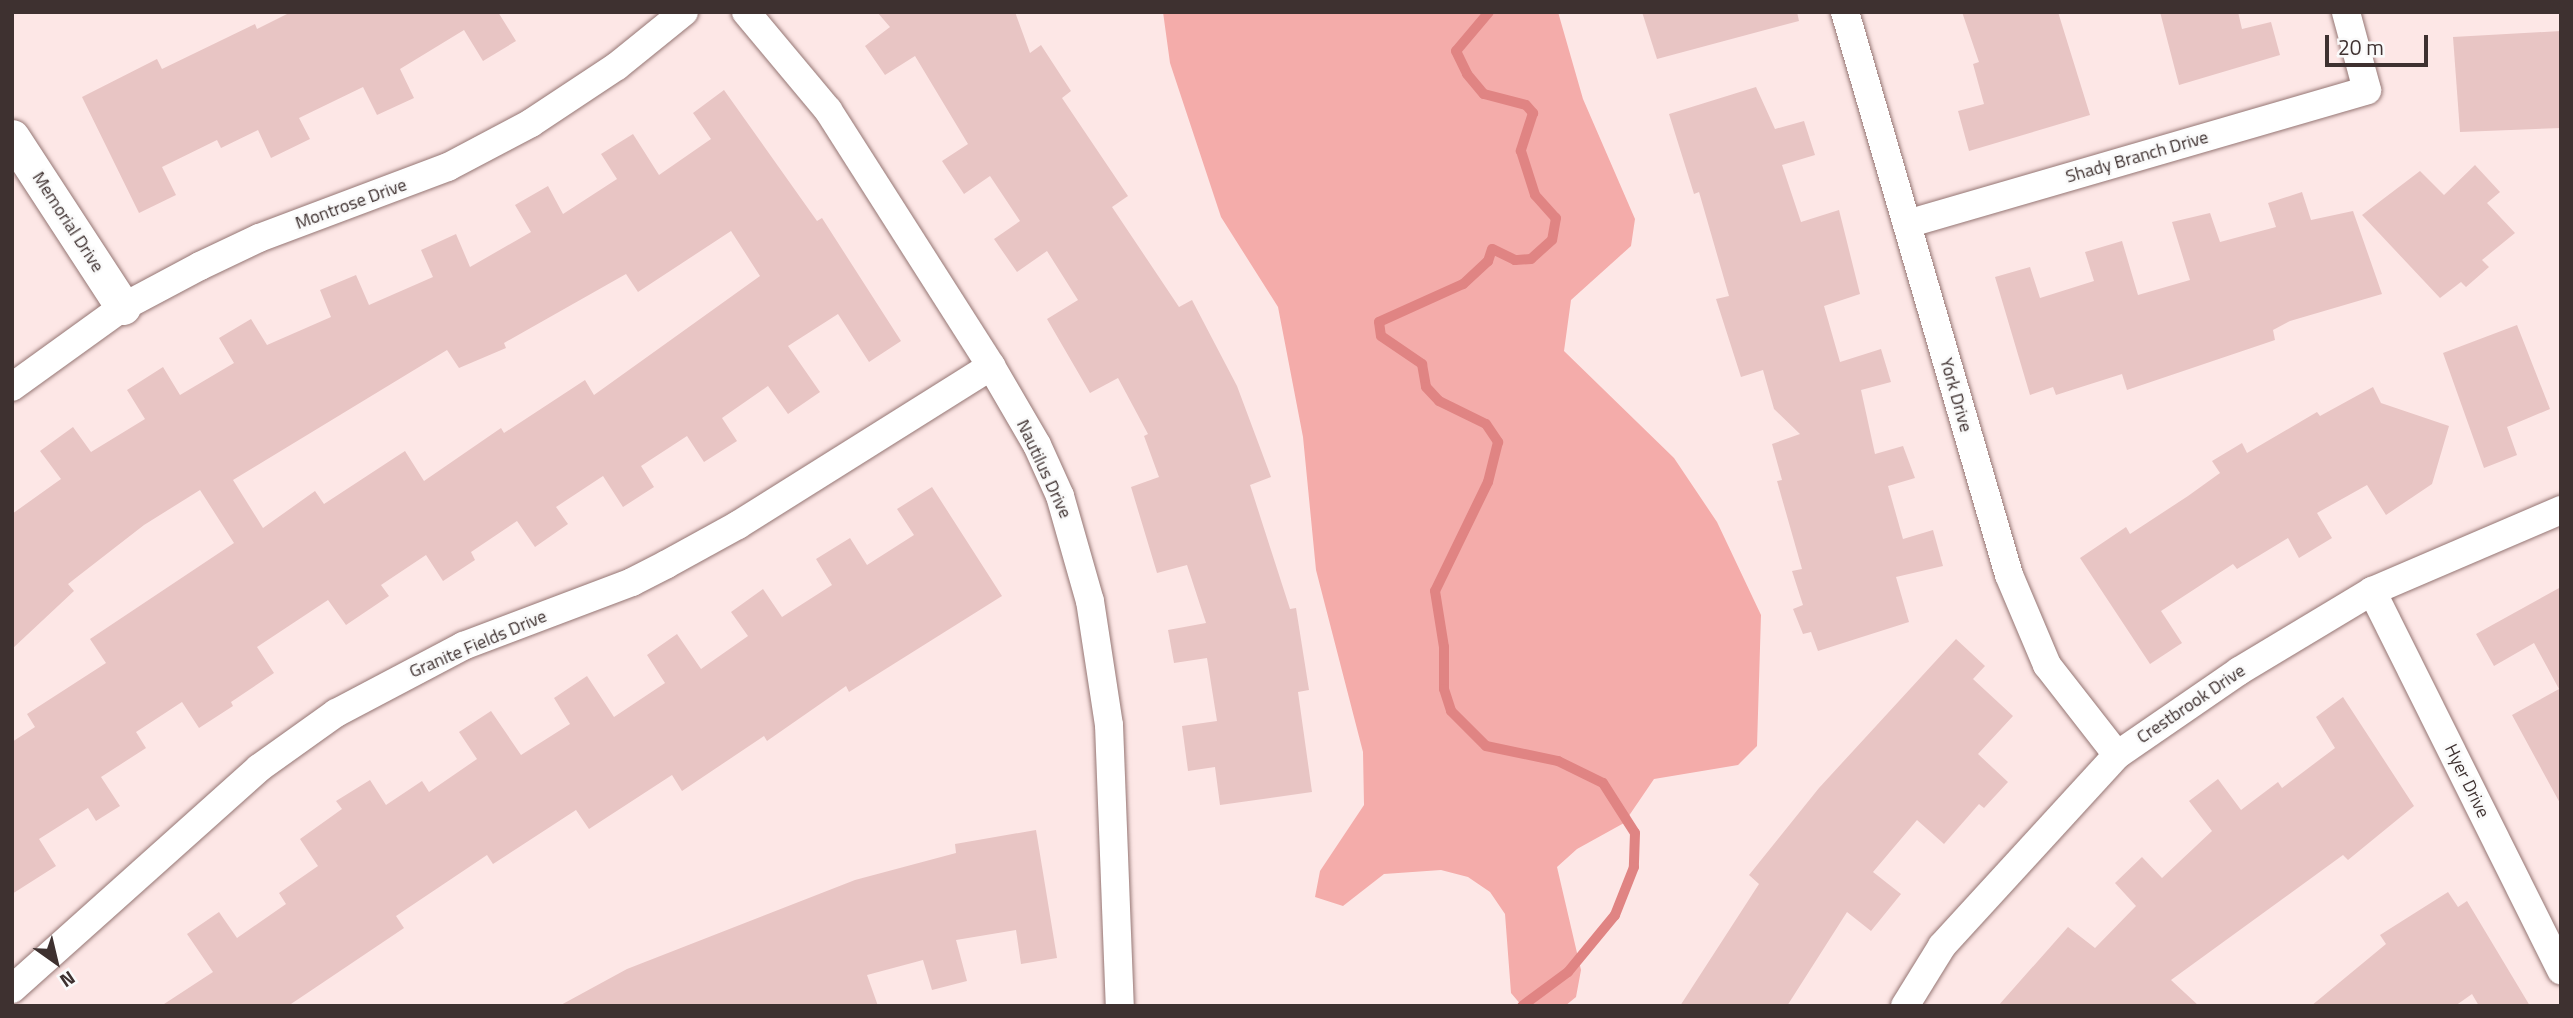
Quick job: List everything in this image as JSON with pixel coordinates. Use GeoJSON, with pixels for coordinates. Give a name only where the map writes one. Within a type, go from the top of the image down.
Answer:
{"type":"FeatureCollection","features":[{"type":"Feature","properties":{"kind":"street","name":"Montrose Drive"},"geometry":{"type":"LineString","coordinates":[[12,387],[123,307],[260,238],[448,167],[542,116],[617,66],[684,12]]}},
{"type":"Feature","properties":{"kind":"street","name":"Nautilus Drive"},"geometry":{"type":"LineString","coordinates":[[746,12],[828,110],[991,366],[1037,445],[1060,496],[1090,601],[1109,724],[1120,1006]]}},
{"type":"Feature","properties":{"kind":"street","name":"York Drive"},"geometry":{"type":"LineString","coordinates":[[1845,12],[2009,575],[2047,665],[2117,755]]}},
{"type":"Feature","properties":{"kind":"street","name":"Shady Branch Drive"},"geometry":{"type":"LineString","coordinates":[[1907,224],[2368,90],[2346,12]]}},
{"type":"Feature","properties":{"kind":"street","name":"Memorial Drive"},"geometry":{"type":"LineString","coordinates":[[12,137],[123,307]]}},
{"type":"Feature","properties":{"kind":"street","name":"Granite Fields Drive"},"geometry":{"type":"LineString","coordinates":[[12,989],[259,768],[335,713],[464,646],[632,582],[677,558],[991,366]]}},
{"type":"Feature","properties":{"kind":"street","name":"Crestbrook Drive"},"geometry":{"type":"LineString","coordinates":[[1905,1006],[1942,946],[2117,755],[2239,671],[2372,592],[2561,510]]}},
{"type":"Feature","properties":{"kind":"street","name":"Hyer Drive"},"geometry":{"type":"LineString","coordinates":[[2372,592],[2561,970]]}},
{"type":"Feature","properties":{"kind":"shaded area"},"geometry":{"type":"Polygon","coordinates":[[[1163,12],[1558,12],[1583,99],[1635,219],[1631,246],[1571,300],[1564,351],[1674,458],[1717,522],[1761,615],[1757,746],[1738,765],[1654,779],[1624,823],[1577,849],[1557,867],[1581,970],[1576,997],[1565,1006],[1522,1006],[1511,993],[1505,914],[1490,892],[1468,877],[1441,870],[1384,874],[1343,906],[1315,897],[1320,871],[1364,805],[1363,752],[1316,570],[1303,437],[1278,307],[1221,217],[1170,63],[1163,12]]]}},
{"type":"Feature","properties":{"kind":"building"},"geometry":{"type":"Polygon","coordinates":[[[291,12],[498,12],[516,41],[483,61],[464,30],[400,69],[414,98],[377,115],[363,87],[299,118],[310,139],[271,158],[258,130],[221,148],[217,140],[162,167],[176,195],[139,213],[82,97],[157,59],[162,69],[255,24],[257,29],[291,12]]]}},
{"type":"Feature","properties":{"kind":"building"},"geometry":{"type":"Polygon","coordinates":[[[877,12],[1015,12],[1030,53],[1041,45],[1071,91],[1062,98],[1128,196],[1112,207],[1179,307],[1192,300],[1237,386],[1271,477],[1250,485],[1290,609],[1296,608],[1309,690],[1298,692],[1312,792],[1220,805],[1215,767],[1188,771],[1182,726],[1217,721],[1207,658],[1174,663],[1168,630],[1206,623],[1187,565],[1157,573],[1131,487],[1159,477],[1144,436],[1148,434],[1118,378],[1090,393],[1047,319],[1078,300],[1047,251],[1017,272],[994,239],[1020,221],[990,176],[964,194],[942,161],[968,144],[915,56],[885,75],[865,46],[890,27],[877,12]]]}},
{"type":"Feature","properties":{"kind":"building"},"geometry":{"type":"Polygon","coordinates":[[[1642,12],[1797,12],[1799,21],[1657,59],[1642,12]]]}},
{"type":"Feature","properties":{"kind":"building"},"geometry":{"type":"Polygon","coordinates":[[[1962,12],[2058,12],[2090,115],[1969,151],[1958,111],[1984,104],[1973,64],[1979,62],[1962,12]]]}},
{"type":"Feature","properties":{"kind":"building"},"geometry":{"type":"Polygon","coordinates":[[[2160,12],[2238,12],[2242,29],[2271,22],[2280,55],[2179,85],[2160,12]]]}},
{"type":"Feature","properties":{"kind":"building"},"geometry":{"type":"Polygon","coordinates":[[[2561,31],[2561,128],[2460,132],[2453,37],[2561,31]]]}},
{"type":"Feature","properties":{"kind":"building"},"geometry":{"type":"Polygon","coordinates":[[[1756,87],[1775,129],[1804,121],[1815,155],[1782,165],[1801,222],[1839,210],[1860,294],[1824,306],[1840,362],[1881,349],[1891,382],[1861,390],[1875,454],[1903,446],[1915,478],[1888,486],[1903,539],[1933,530],[1943,566],[1896,577],[1909,622],[1818,651],[1811,632],[1803,634],[1793,609],[1803,605],[1792,571],[1802,569],[1777,481],[1782,480],[1772,444],[1800,434],[1774,409],[1763,370],[1741,377],[1716,299],[1729,296],[1699,192],[1694,194],[1669,114],[1756,87]]]}},
{"type":"Feature","properties":{"kind":"building"},"geometry":{"type":"Polygon","coordinates":[[[724,90],[817,221],[822,218],[901,341],[869,362],[838,314],[788,346],[820,392],[788,414],[768,386],[722,418],[737,441],[704,462],[687,436],[641,466],[654,487],[623,507],[603,476],[556,507],[568,524],[535,547],[517,521],[471,552],[475,560],[443,581],[426,555],[381,585],[389,596],[346,625],[328,600],[257,647],[274,673],[231,702],[233,706],[199,728],[182,702],[136,732],[146,748],[101,777],[120,806],[96,821],[88,808],[39,839],[56,866],[12,894],[12,742],[35,727],[27,714],[106,663],[90,639],[234,543],[200,490],[144,525],[68,584],[74,591],[12,649],[12,514],[61,479],[40,451],[73,427],[91,452],[145,419],[127,390],[163,367],[180,395],[234,363],[219,338],[251,319],[267,345],[331,317],[320,290],[356,275],[369,305],[433,277],[421,250],[456,234],[470,267],[531,232],[515,205],[548,186],[563,214],[617,179],[601,154],[633,134],[659,175],[711,139],[693,113],[724,90]],[[731,231],[638,292],[626,274],[504,343],[506,348],[459,368],[447,350],[233,480],[263,528],[315,491],[324,504],[405,451],[424,481],[501,428],[504,433],[585,380],[594,395],[760,276],[731,231]]]}},
{"type":"Feature","properties":{"kind":"building"},"geometry":{"type":"Polygon","coordinates":[[[2475,165],[2500,192],[2487,203],[2515,233],[2482,260],[2489,267],[2466,287],[2461,282],[2440,298],[2362,215],[2420,171],[2444,195],[2475,165]]]}},
{"type":"Feature","properties":{"kind":"building"},"geometry":{"type":"Polygon","coordinates":[[[2302,192],[2311,220],[2353,211],[2382,294],[2290,321],[2273,330],[2275,340],[2127,390],[2122,374],[2056,395],[2053,387],[2030,395],[1995,277],[2030,267],[2040,298],[2094,281],[2085,252],[2122,241],[2138,295],[2190,280],[2172,222],[2210,213],[2220,242],[2276,227],[2268,203],[2302,192]]]}},
{"type":"Feature","properties":{"kind":"building"},"geometry":{"type":"Polygon","coordinates":[[[2517,325],[2550,409],[2507,427],[2517,455],[2484,468],[2443,353],[2517,325]]]}},
{"type":"Feature","properties":{"kind":"building"},"geometry":{"type":"Polygon","coordinates":[[[2373,387],[2381,403],[2449,426],[2432,484],[2386,515],[2367,485],[2317,513],[2332,538],[2299,558],[2288,538],[2237,569],[2233,564],[2161,611],[2182,643],[2150,664],[2080,558],[2126,527],[2130,534],[2188,496],[2220,473],[2212,461],[2242,443],[2247,453],[2317,412],[2320,416],[2373,387]]]}},
{"type":"Feature","properties":{"kind":"building"},"geometry":{"type":"Polygon","coordinates":[[[932,487],[1002,596],[849,692],[846,686],[767,741],[764,736],[682,791],[672,775],[589,829],[576,810],[493,864],[487,855],[396,916],[404,928],[288,1006],[161,1006],[213,972],[187,934],[219,912],[237,938],[286,904],[279,893],[318,866],[300,839],[342,809],[336,801],[370,780],[386,805],[422,781],[429,792],[477,759],[459,732],[491,711],[521,755],[570,724],[554,698],[587,676],[614,717],[665,683],[647,655],[677,634],[701,669],[748,636],[731,612],[763,589],[782,617],[832,585],[816,559],[850,538],[867,565],[914,535],[897,509],[932,487]]]}},
{"type":"Feature","properties":{"kind":"building"},"geometry":{"type":"Polygon","coordinates":[[[2561,587],[2561,805],[2512,715],[2559,689],[2534,643],[2494,666],[2476,634],[2561,587]]]}},
{"type":"Feature","properties":{"kind":"building"},"geometry":{"type":"Polygon","coordinates":[[[1956,639],[1985,666],[1973,679],[2013,716],[1978,754],[2008,782],[1984,808],[1979,804],[1944,844],[1917,820],[1873,872],[1901,894],[1871,931],[1847,912],[1787,1006],[1680,1006],[1759,884],[1749,875],[1819,788],[1956,639]]]}},
{"type":"Feature","properties":{"kind":"building"},"geometry":{"type":"Polygon","coordinates":[[[2343,697],[2414,806],[2348,860],[2343,855],[2171,980],[2199,1006],[1998,1006],[2068,927],[2095,948],[2136,906],[2115,883],[2142,857],[2162,878],[2212,831],[2189,801],[2218,779],[2241,810],[2278,782],[2282,788],[2335,748],[2316,717],[2343,697]]]}},
{"type":"Feature","properties":{"kind":"building"},"geometry":{"type":"Polygon","coordinates":[[[1036,830],[1057,958],[1021,964],[1016,930],[956,940],[967,981],[932,990],[923,960],[867,975],[878,1006],[559,1006],[627,969],[855,880],[956,853],[955,844],[1036,830]]]}},
{"type":"Feature","properties":{"kind":"building"},"geometry":{"type":"Polygon","coordinates":[[[2448,892],[2458,907],[2467,901],[2530,1006],[2479,1006],[2472,994],[2455,1006],[2311,1006],[2386,944],[2380,935],[2448,892]]]}},
{"type":"Feature","properties":{"kind":"waterway"},"geometry":{"type":"LineString","coordinates":[[1489,12],[1456,51],[1467,74],[1484,94],[1526,105],[1533,113],[1521,151],[1535,195],[1556,218],[1552,240],[1531,259],[1515,260],[1492,249],[1488,261],[1463,284],[1379,322],[1381,336],[1422,364],[1426,387],[1439,401],[1486,424],[1498,442],[1488,482],[1435,591],[1444,647],[1444,689],[1451,711],[1486,746],[1558,761],[1603,783],[1635,833],[1634,867],[1615,915],[1568,972],[1522,1006]]}}]}
